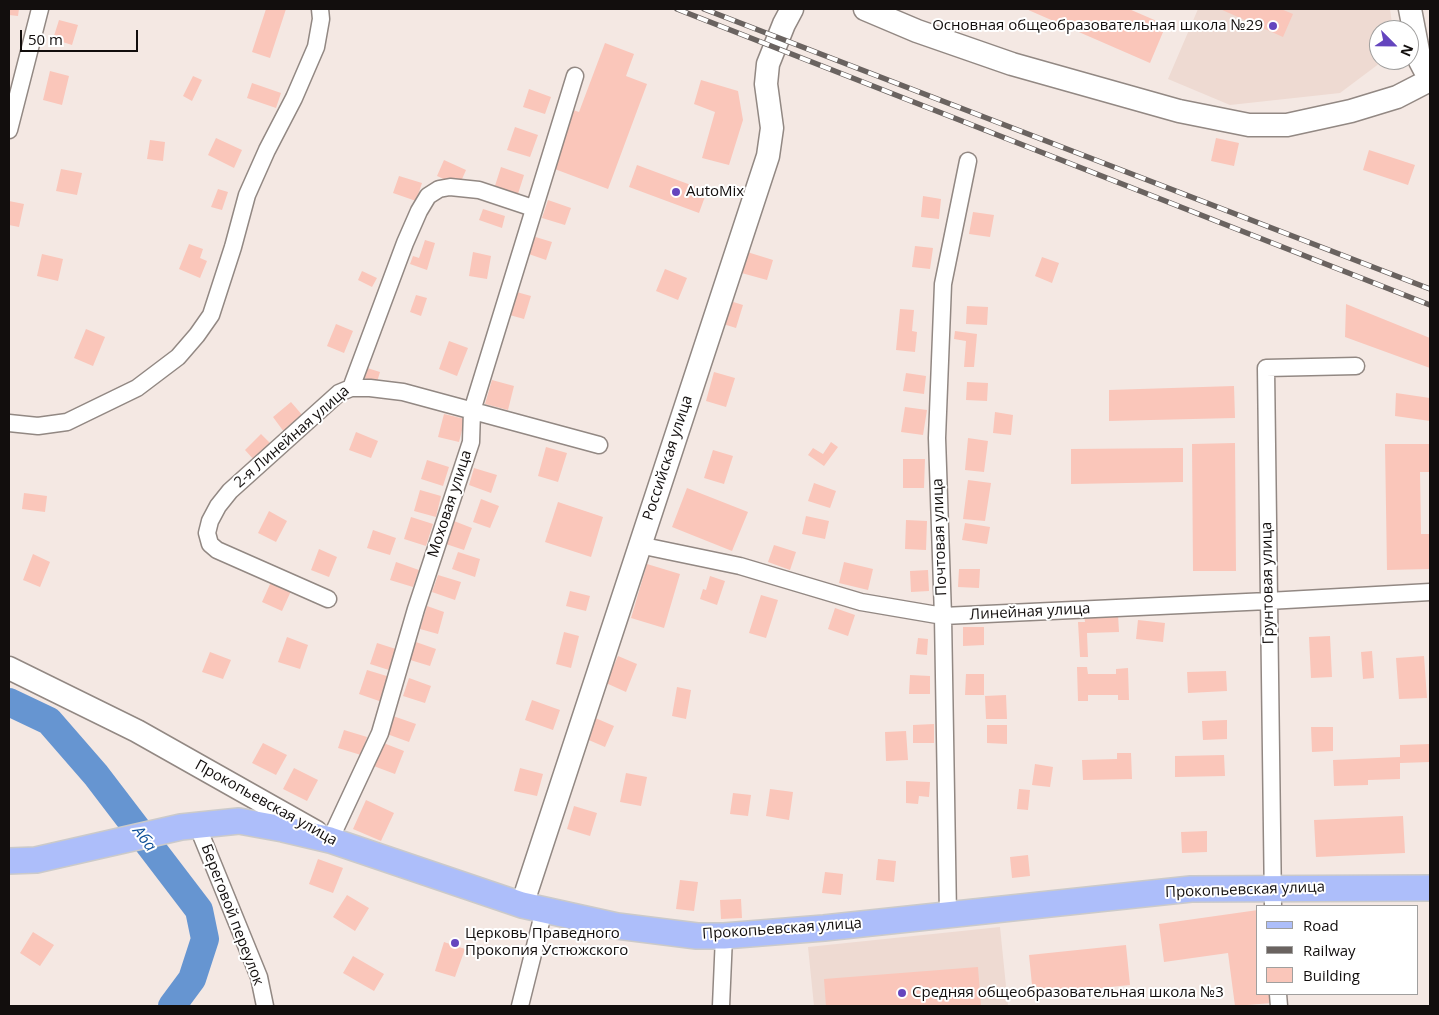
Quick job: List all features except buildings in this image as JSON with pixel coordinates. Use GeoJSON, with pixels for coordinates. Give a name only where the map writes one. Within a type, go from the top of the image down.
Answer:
{"type":"FeatureCollection","features":[{"type":"Feature","properties":{"kind":"main road","name":"Российская улица"},"geometry":{"type":"LineString","coordinates":[[533,908],[639,545],[768,156],[772,128],[766,84],[768,64],[792,9]]}},
{"type":"Feature","properties":{"kind":"main road"},"geometry":{"type":"LineString","coordinates":[[865,9],[917,31],[1012,64],[1179,111],[1249,125],[1287,125],[1351,111],[1397,97],[1430,80],[1420,61],[1410,9]]}},
{"type":"Feature","properties":{"kind":"main road","name":"Прокопьевская улица"},"geometry":{"type":"LineString","coordinates":[[9,668],[137,731],[330,840],[533,908],[618,926],[697,936],[724,936],[948,915],[1191,889],[1273,897],[1430,888]]}},
{"type":"Feature","properties":{"kind":"main road"},"geometry":{"type":"LineString","coordinates":[[9,861],[36,860],[189,826],[239,821],[330,840]]}},
{"type":"Feature","properties":{"kind":"street"},"geometry":{"type":"LineString","coordinates":[[9,130],[40,9]]}},
{"type":"Feature","properties":{"kind":"street"},"geometry":{"type":"LineString","coordinates":[[9,423],[38,426],[67,422],[137,388],[178,357],[197,335],[211,315],[233,247],[247,195],[267,150],[294,98],[316,47],[321,19],[320,9]]}},
{"type":"Feature","properties":{"kind":"street","name":"Моховая улица"},"geometry":{"type":"LineString","coordinates":[[330,840],[380,732],[416,609],[471,442],[472,411],[575,76]]}},
{"type":"Feature","properties":{"kind":"street","name":"Почтовая улица"},"geometry":{"type":"LineString","coordinates":[[948,915],[943,616],[937,438],[943,284],[968,161]]}},
{"type":"Feature","properties":{"kind":"street","name":"2-я Линейная улица"},"geometry":{"type":"LineString","coordinates":[[328,599],[217,550],[210,544],[206,534],[210,521],[218,506],[230,491],[339,393],[351,388],[405,243],[419,210],[428,196],[439,189],[479,190],[533,208]]}},
{"type":"Feature","properties":{"kind":"street","name":"Грунтовая улица"},"geometry":{"type":"LineString","coordinates":[[1273,897],[1266,368],[1356,366]]}},
{"type":"Feature","properties":{"kind":"street"},"geometry":{"type":"LineString","coordinates":[[351,388],[403,392],[599,445]]}},
{"type":"Feature","properties":{"kind":"street","name":"Линейная улица"},"geometry":{"type":"LineString","coordinates":[[639,545],[740,566],[860,602],[943,616],[1430,592]]}},
{"type":"Feature","properties":{"kind":"street","name":"Береговой переулок"},"geometry":{"type":"LineString","coordinates":[[189,826],[258,977],[265,1006]]}},
{"type":"Feature","properties":{"kind":"street"},"geometry":{"type":"LineString","coordinates":[[520,1006],[533,908]]}},
{"type":"Feature","properties":{"kind":"street"},"geometry":{"type":"LineString","coordinates":[[721,1006],[724,936]]}},
{"type":"Feature","properties":{"kind":"shaded area"},"geometry":{"type":"Polygon","coordinates":[[[1198,9],[1390,9],[1392,20],[1369,20],[1369,70],[1371,70],[1340,93],[1230,105],[1168,79],[1198,9]]]}},
{"type":"Feature","properties":{"kind":"shaded area"},"geometry":{"type":"Polygon","coordinates":[[[1000,927],[1008,1006],[814,1006],[808,947],[1000,927]]]}},
{"type":"Feature","properties":{"kind":"waterway","name":"Аба"},"geometry":{"type":"LineString","coordinates":[[9,702],[49,721],[96,775],[199,910],[205,939],[192,979],[172,1006]]}},
{"type":"Feature","properties":{"kind":"railway"},"geometry":{"type":"LineString","coordinates":[[677,9],[1430,305]]}},
{"type":"Feature","properties":{"kind":"railway"},"geometry":{"type":"LineString","coordinates":[[704,9],[1430,289]]}},
{"type":"Feature","properties":{"kind":"place","name":"Основная общеобразовательная школа №29"},"geometry":{"type":"Point","coordinates":[1273,26]}},
{"type":"Feature","properties":{"kind":"place","name":"AutoMix"},"geometry":{"type":"Point","coordinates":[676,192]}},
{"type":"Feature","properties":{"kind":"place","name":"Церковь Праведного Прокопия Устюжского"},"geometry":{"type":"Point","coordinates":[455,943]}},
{"type":"Feature","properties":{"kind":"place","name":"Средняя общеобразовательная школа №3"},"geometry":{"type":"Point","coordinates":[902,993]}}]}
